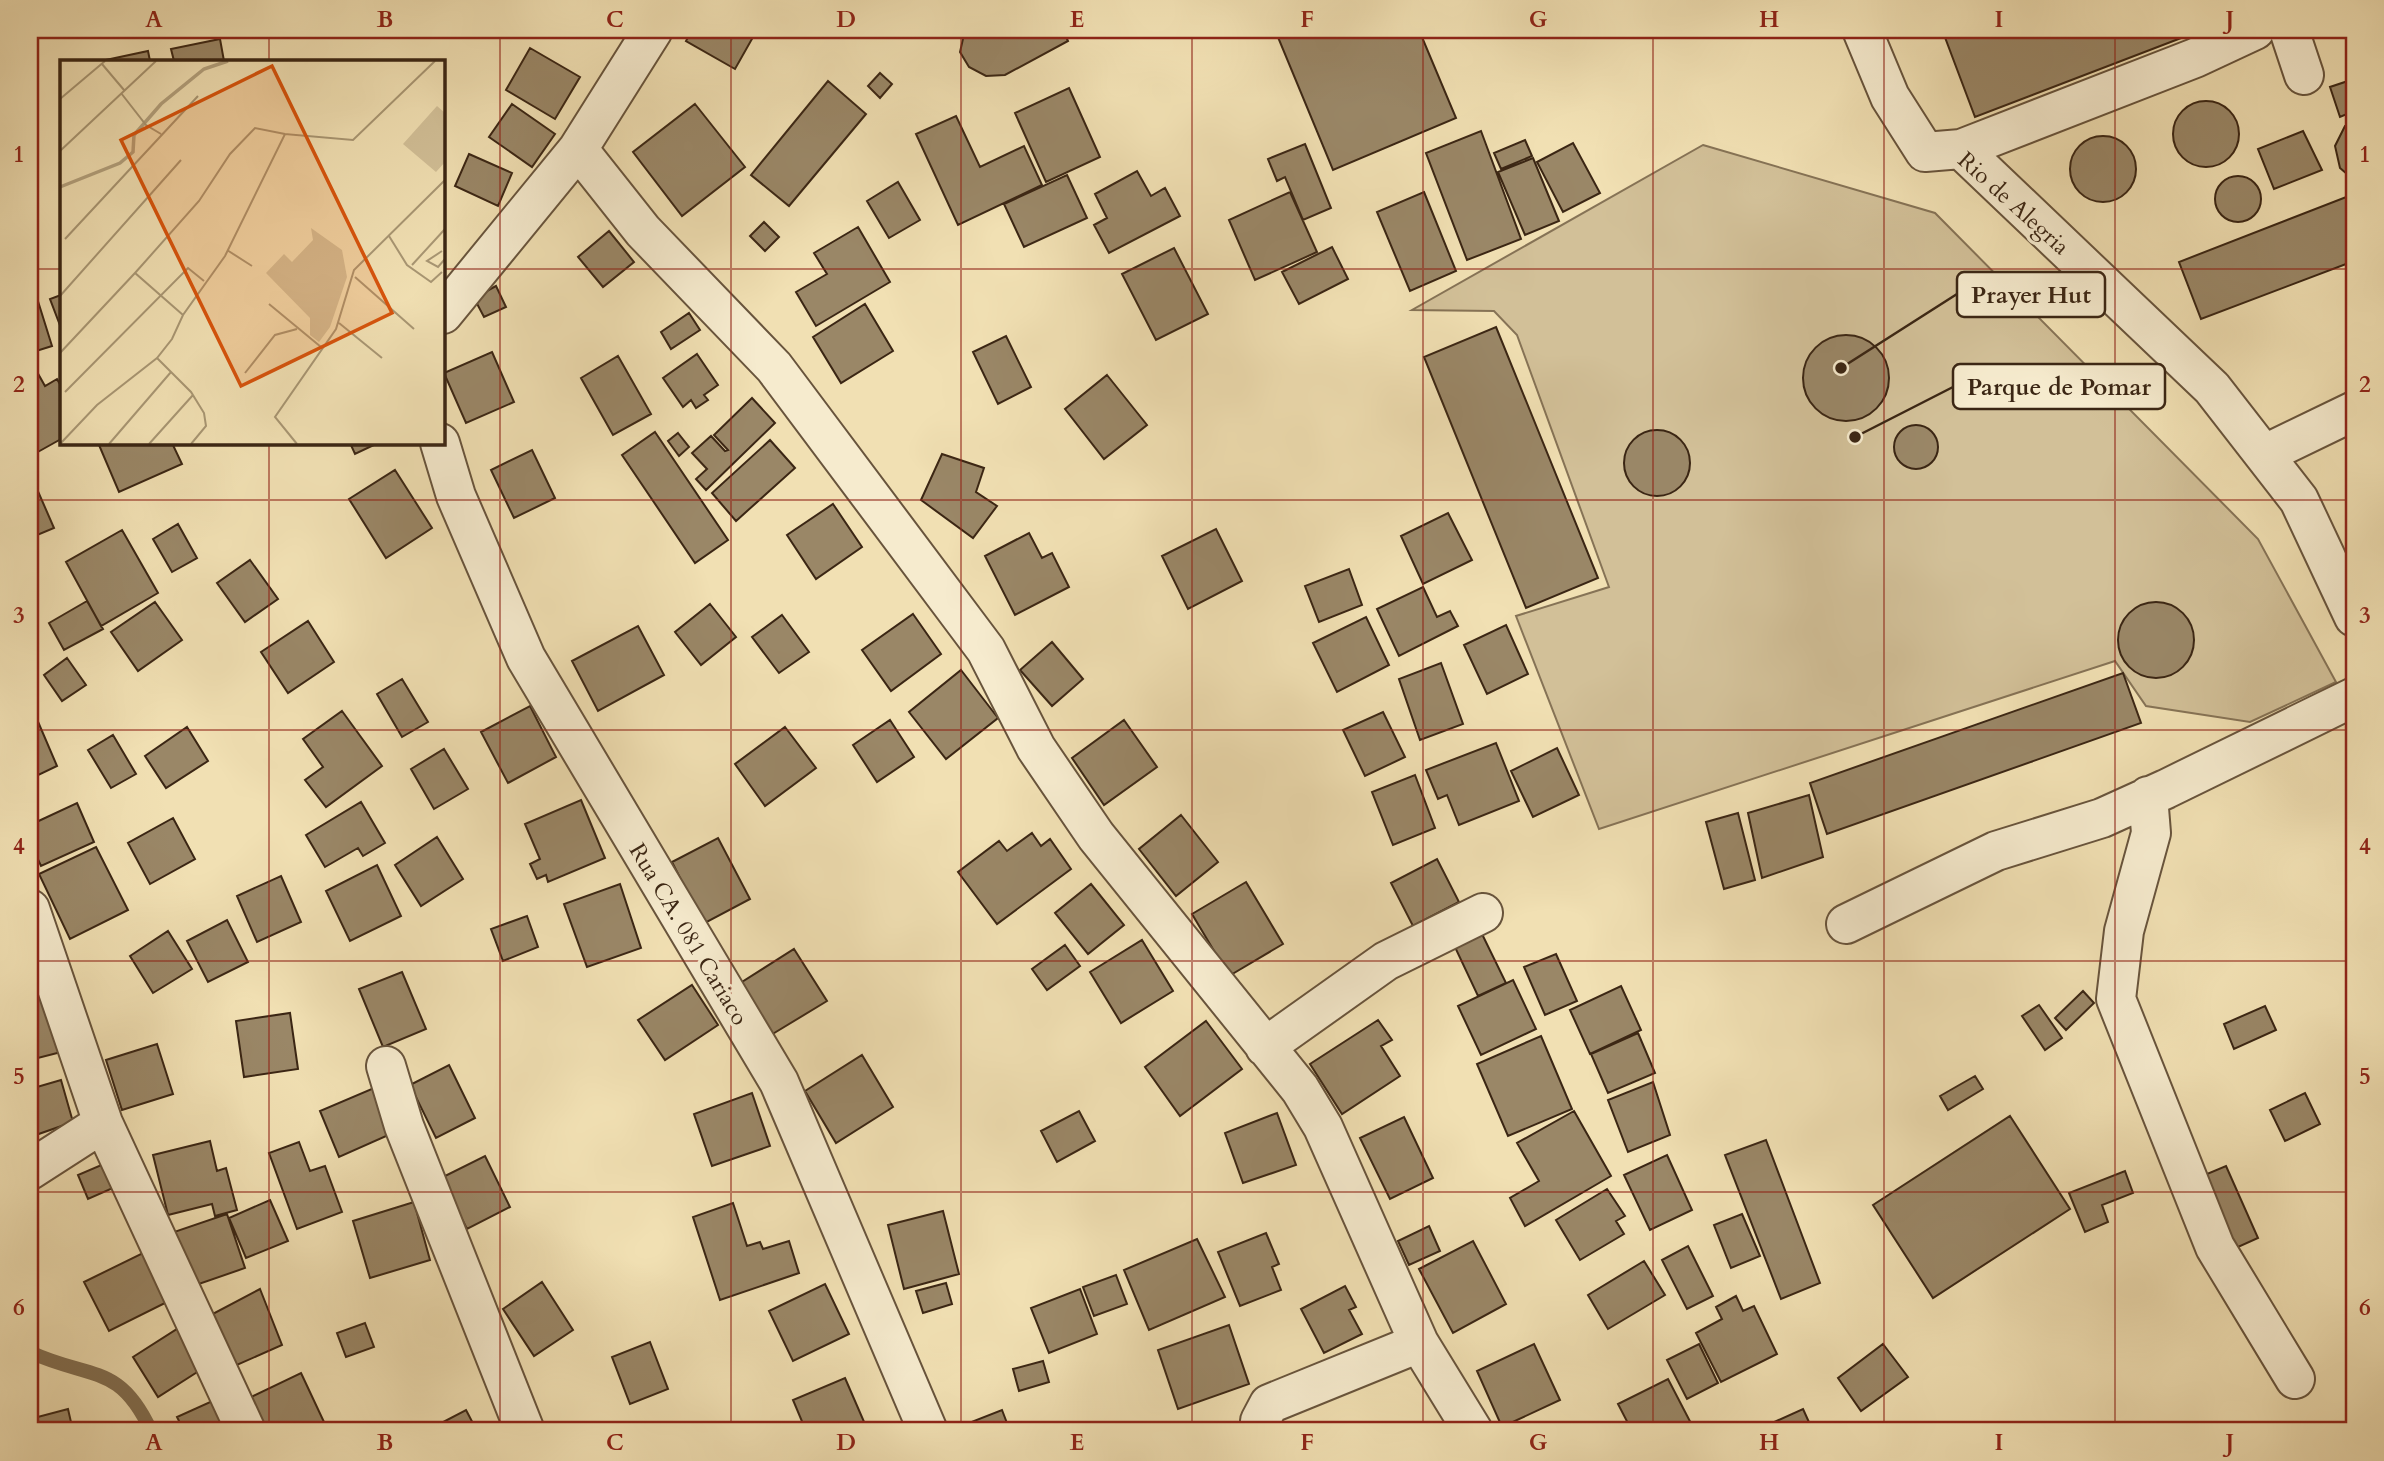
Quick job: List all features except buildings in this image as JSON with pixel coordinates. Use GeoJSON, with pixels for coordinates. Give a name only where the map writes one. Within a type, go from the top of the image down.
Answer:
{"type":"FeatureCollection","features":[{"type":"Feature","properties":{"kind":"street"},"geometry":{"type":"LineString","coordinates":[[444,313],[578,149],[653,30]]}},
{"type":"Feature","properties":{"kind":"street","name":"Rio de Alegria"},"geometry":{"type":"LineString","coordinates":[[1862,30],[1890,97],[1925,152],[1961,149],[2212,388],[2299,500],[2354,617]]}},
{"type":"Feature","properties":{"kind":"street"},"geometry":{"type":"LineString","coordinates":[[1961,149],[2195,58],[2255,30]]}},
{"type":"Feature","properties":{"kind":"street"},"geometry":{"type":"LineString","coordinates":[[2289,30],[2304,75]]}},
{"type":"Feature","properties":{"kind":"street"},"geometry":{"type":"LineString","coordinates":[[578,149],[643,231],[774,367],[986,650],[1036,748],[1096,836],[1300,1089],[1323,1126],[1419,1343],[1473,1431]]}},
{"type":"Feature","properties":{"kind":"street"},"geometry":{"type":"LineString","coordinates":[[2265,454],[2354,411]]}},
{"type":"Feature","properties":{"kind":"street","name":"Rua CA. 081 Cariaco"},"geometry":{"type":"LineString","coordinates":[[440,444],[456,496],[526,659],[779,1082],[928,1431]]}},
{"type":"Feature","properties":{"kind":"street"},"geometry":{"type":"LineString","coordinates":[[1846,924],[1996,851],[2102,818],[2354,697]]}},
{"type":"Feature","properties":{"kind":"street"},"geometry":{"type":"LineString","coordinates":[[2148,796],[2151,833],[2123,931],[2116,999],[2215,1247],[2295,1379]]}},
{"type":"Feature","properties":{"kind":"street"},"geometry":{"type":"LineString","coordinates":[[30,909],[103,1123],[246,1431]]}},
{"type":"Feature","properties":{"kind":"street"},"geometry":{"type":"LineString","coordinates":[[1265,1047],[1386,961],[1483,912]]}},
{"type":"Feature","properties":{"kind":"street"},"geometry":{"type":"LineString","coordinates":[[386,1066],[404,1126],[525,1431]]}},
{"type":"Feature","properties":{"kind":"street"},"geometry":{"type":"LineString","coordinates":[[30,1170],[103,1123]]}},
{"type":"Feature","properties":{"kind":"street"},"geometry":{"type":"LineString","coordinates":[[1263,1431],[1261,1421],[1269,1404],[1419,1343]]}},
{"type":"Feature","properties":{"kind":"shaded area"},"geometry":{"type":"Polygon","coordinates":[[[1703,145],[1935,213],[2258,539],[2336,682],[2250,722],[2146,706],[2115,661],[1599,829],[1516,616],[1609,587],[1517,335],[1494,311],[1412,310],[1703,145]]]}},
{"type":"Feature","properties":{"kind":"waterway"},"geometry":{"type":"LineString","coordinates":[[30,1352],[114,1383],[127,1393],[151,1431]]}},
{"type":"Feature","properties":{"kind":"place","name":"Prayer Hut"},"geometry":{"type":"Point","coordinates":[1841,368]}},
{"type":"Feature","properties":{"kind":"place","name":"Parque de Pomar"},"geometry":{"type":"Point","coordinates":[1855,437]}}]}
